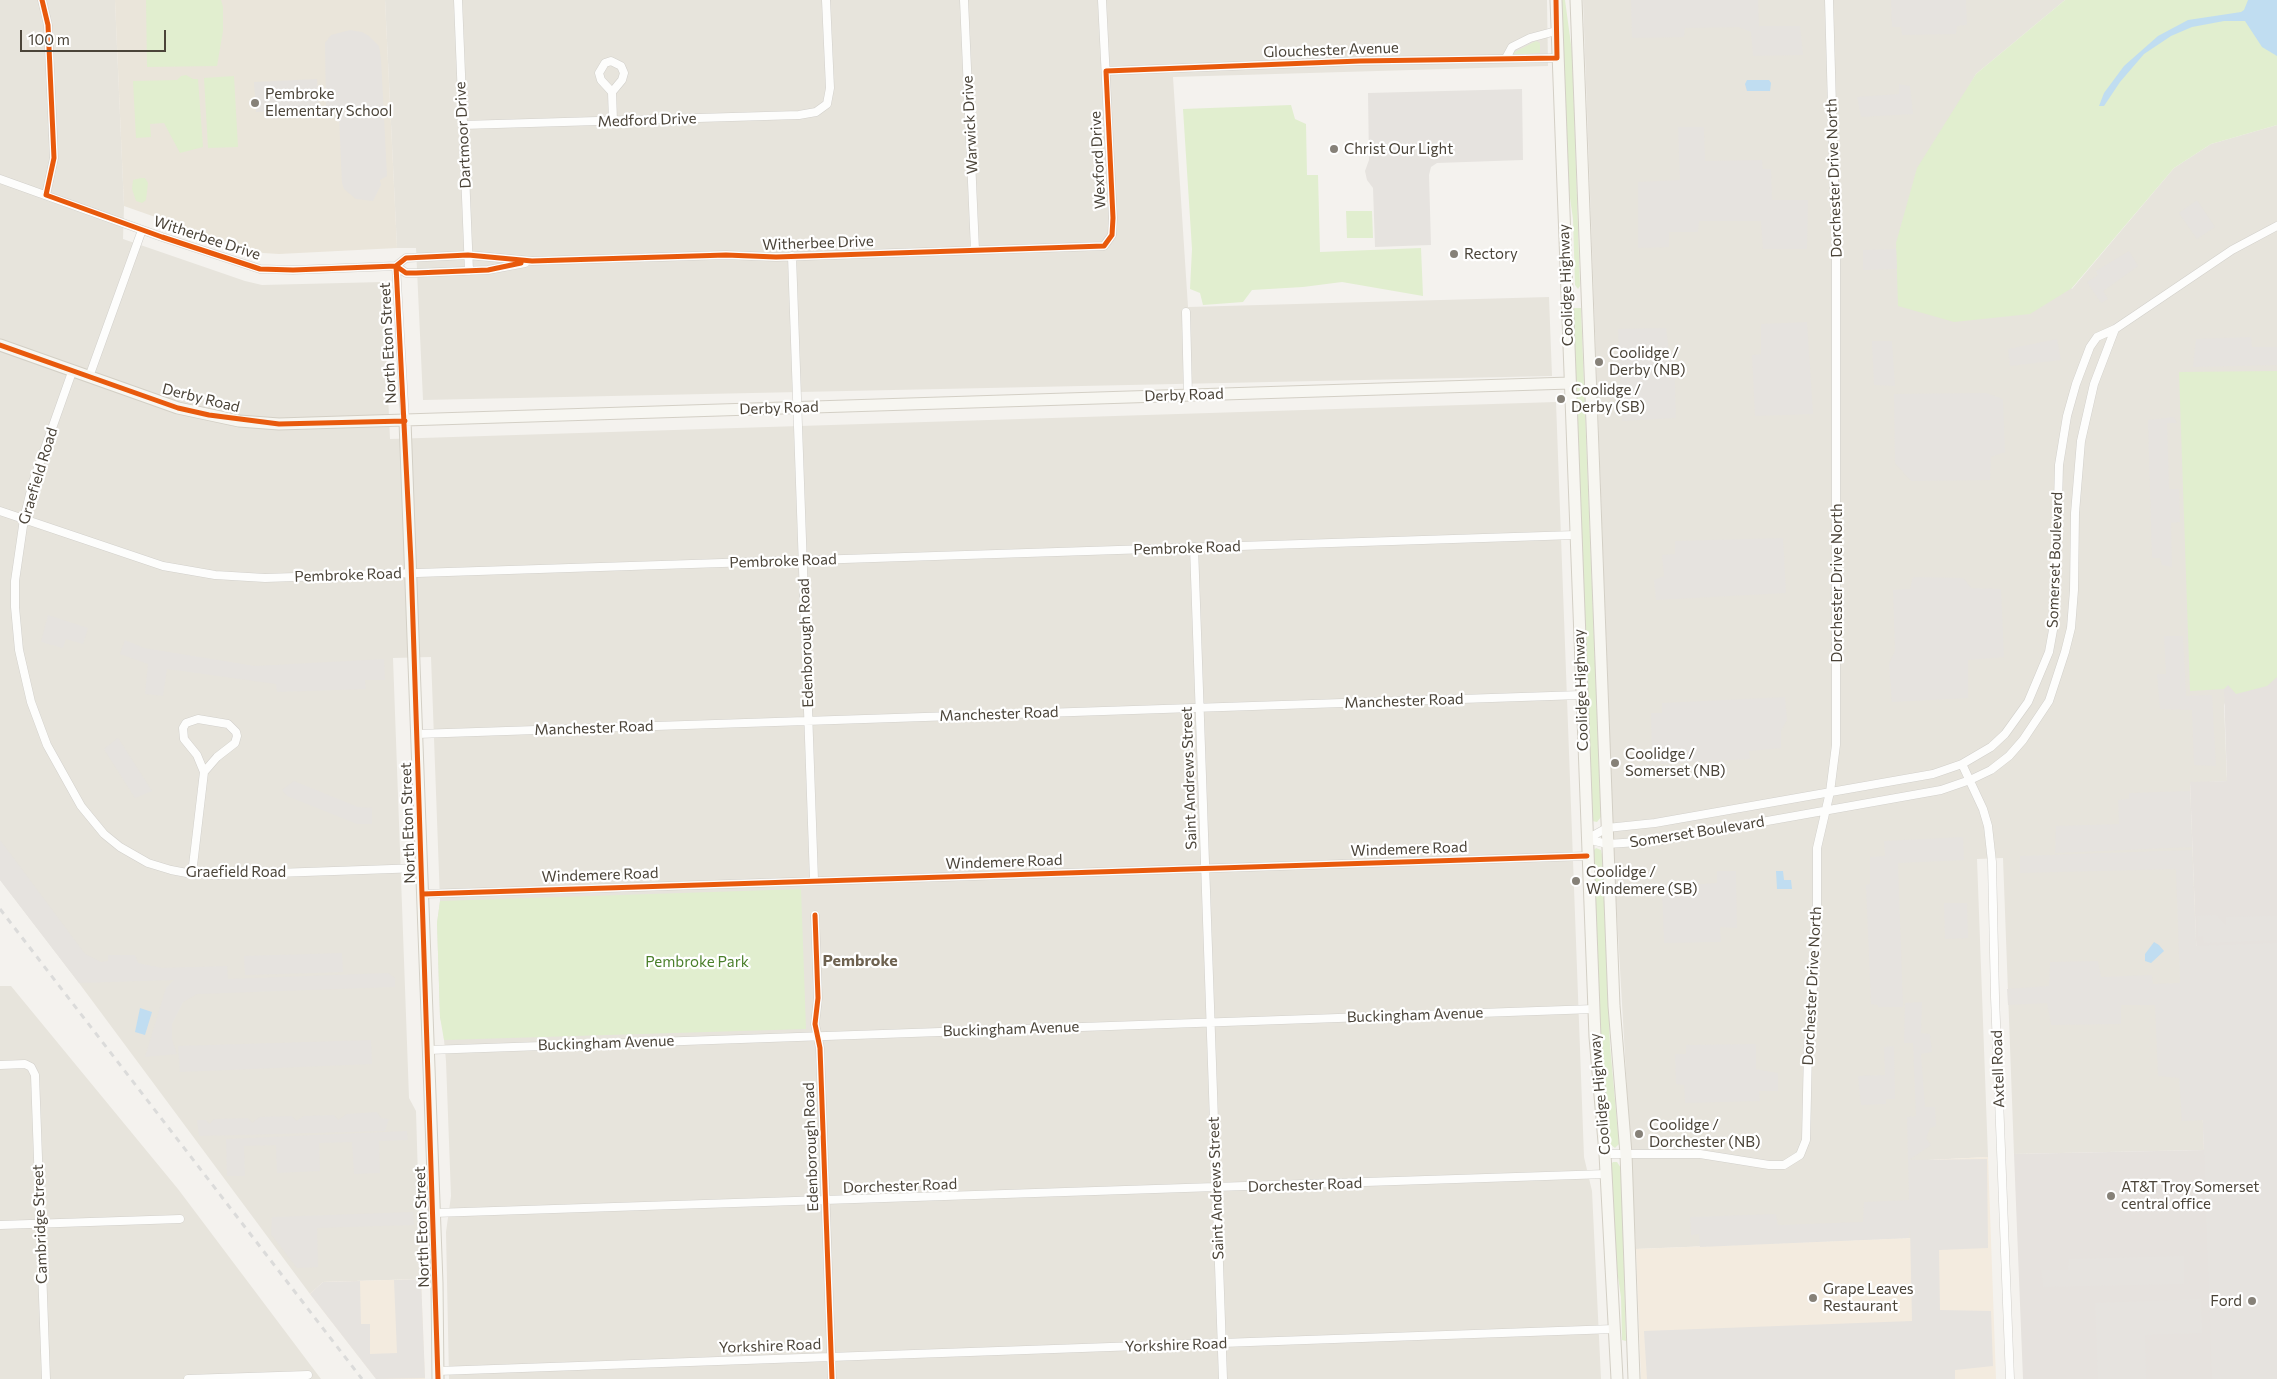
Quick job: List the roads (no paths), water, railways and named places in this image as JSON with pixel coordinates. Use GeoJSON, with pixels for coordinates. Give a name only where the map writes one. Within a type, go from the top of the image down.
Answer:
{"type":"FeatureCollection","features":[{"type":"Feature","properties":{"kind":"main road","name":"Coolidge Highway"},"geometry":{"type":"LineString","coordinates":[[1556,0],[1587,856],[1594,1009],[1605,1154],[1617,1379]]}},
{"type":"Feature","properties":{"kind":"main road","name":"Coolidge Highway"},"geometry":{"type":"LineString","coordinates":[[1576,0],[1606,828],[1616,1044],[1626,1154],[1634,1379]]}},
{"type":"Feature","properties":{"kind":"main road"},"geometry":{"type":"LineString","coordinates":[[1566,290],[1572,296],[1580,298],[1586,295]]}},
{"type":"Feature","properties":{"kind":"main road","name":"Derby Road"},"geometry":{"type":"LineString","coordinates":[[0,345],[178,408],[240,421],[305,424],[1570,383]]}},
{"type":"Feature","properties":{"kind":"main road","name":"North Eton Street"},"geometry":{"type":"LineString","coordinates":[[405,421],[434,1213],[438,1375]]}},
{"type":"Feature","properties":{"kind":"main road"},"geometry":{"type":"LineString","coordinates":[[1616,1351],[1633,1350]]}},
{"type":"Feature","properties":{"kind":"street"},"geometry":{"type":"LineString","coordinates":[[42,0],[48,25],[54,158],[46,195]]}},
{"type":"Feature","properties":{"kind":"street","name":"Dartmoor Drive"},"geometry":{"type":"LineString","coordinates":[[458,0],[469,271]]}},
{"type":"Feature","properties":{"kind":"street","name":"Medford Drive"},"geometry":{"type":"LineString","coordinates":[[463,125],[800,115],[816,112],[827,104],[830,88],[826,0]]}},
{"type":"Feature","properties":{"kind":"street","name":"Warwick Drive"},"geometry":{"type":"LineString","coordinates":[[964,0],[976,250]]}},
{"type":"Feature","properties":{"kind":"street","name":"Wexford Drive"},"geometry":{"type":"LineString","coordinates":[[1102,0],[1113,218],[1112,234],[1104,246]]}},
{"type":"Feature","properties":{"kind":"street","name":"Dorchester Drive North"},"geometry":{"type":"LineString","coordinates":[[1626,1154],[1707,1155],[1776,1166],[1795,1160],[1800,1155],[1806,1140],[1808,1050],[1817,937],[1816,861],[1818,838],[1830,792],[1836,745],[1836,249],[1829,0]]}},
{"type":"Feature","properties":{"kind":"street"},"geometry":{"type":"LineString","coordinates":[[1506,58],[1512,47],[1530,38],[1556,32]]}},
{"type":"Feature","properties":{"kind":"street","name":"Glouchester Avenue"},"geometry":{"type":"LineString","coordinates":[[1106,70],[1557,58]]}},
{"type":"Feature","properties":{"kind":"street"},"geometry":{"type":"LineString","coordinates":[[612,92],[613,121]]}},
{"type":"Feature","properties":{"kind":"street","name":"Witherbee Drive"},"geometry":{"type":"LineString","coordinates":[[0,179],[142,230],[260,269],[293,270],[396,266],[406,258],[468,255],[532,261],[726,255],[792,256],[1104,246]]}},
{"type":"Feature","properties":{"kind":"street","name":"Somerset Boulevard"},"geometry":{"type":"LineString","coordinates":[[1587,839],[1606,828],[1656,823],[1933,774],[1962,764],[1991,747],[2016,721],[2038,682],[2049,652],[2055,619],[2059,465],[2067,416],[2076,384],[2090,347],[2097,337],[2115,329],[2242,243],[2277,226]]}},
{"type":"Feature","properties":{"kind":"street"},"geometry":{"type":"LineString","coordinates":[[89,378],[142,230]]}},
{"type":"Feature","properties":{"kind":"street","name":"Edenborough Road"},"geometry":{"type":"LineString","coordinates":[[792,256],[814,880]]}},
{"type":"Feature","properties":{"kind":"street","name":"Witherbee Drive"},"geometry":{"type":"LineString","coordinates":[[396,266],[406,273],[469,271],[488,270],[532,261]]}},
{"type":"Feature","properties":{"kind":"street","name":"North Eton Street"},"geometry":{"type":"LineString","coordinates":[[396,266],[405,421]]}},
{"type":"Feature","properties":{"kind":"street"},"geometry":{"type":"LineString","coordinates":[[1186,312],[1188,395]]}},
{"type":"Feature","properties":{"kind":"street","name":"Somerset Boulevard"},"geometry":{"type":"LineString","coordinates":[[1587,839],[1607,844],[1656,841],[1942,790],[1991,770],[2009,756],[2049,701],[2071,628],[2074,590],[2077,467],[2094,384],[2115,329]]}},
{"type":"Feature","properties":{"kind":"street","name":"Graefield Road"},"geometry":{"type":"LineString","coordinates":[[72,372],[33,482],[24,519],[15,581],[16,626],[26,685],[46,745],[81,806],[104,834],[120,847],[148,863],[192,874],[421,868]]}},
{"type":"Feature","properties":{"kind":"street","name":"Pembroke Road"},"geometry":{"type":"LineString","coordinates":[[0,511],[163,566],[215,575],[265,578],[1575,535]]}},
{"type":"Feature","properties":{"kind":"street","name":"Saint Andrews Street"},"geometry":{"type":"LineString","coordinates":[[1194,548],[1204,868],[1224,1379]]}},
{"type":"Feature","properties":{"kind":"street","name":"Manchester Road"},"geometry":{"type":"LineString","coordinates":[[417,734],[1581,695]]}},
{"type":"Feature","properties":{"kind":"street"},"geometry":{"type":"LineString","coordinates":[[192,874],[204,772],[197,755],[184,740],[183,728],[186,723],[198,719],[228,724],[236,732],[235,743],[217,757],[204,772]]}},
{"type":"Feature","properties":{"kind":"street","name":"Axtell Road"},"geometry":{"type":"LineString","coordinates":[[1962,764],[1983,809],[1988,826],[1992,862],[1995,997],[2010,1379]]}},
{"type":"Feature","properties":{"kind":"street","name":"Windemere Road"},"geometry":{"type":"LineString","coordinates":[[422,894],[1587,856]]}},
{"type":"Feature","properties":{"kind":"street","name":"Edenborough Road"},"geometry":{"type":"LineString","coordinates":[[815,915],[818,998],[815,1024],[818,1036],[832,1379]]}},
{"type":"Feature","properties":{"kind":"street","name":"Buckingham Avenue"},"geometry":{"type":"LineString","coordinates":[[428,1050],[1594,1009]]}},
{"type":"Feature","properties":{"kind":"street","name":"Cambridge Street"},"geometry":{"type":"LineString","coordinates":[[0,1065],[25,1064],[33,1069],[35,1075],[46,1379]]}},
{"type":"Feature","properties":{"kind":"street"},"geometry":{"type":"LineString","coordinates":[[1605,1154],[1626,1154]]}},
{"type":"Feature","properties":{"kind":"street","name":"Dorchester Road"},"geometry":{"type":"LineString","coordinates":[[434,1213],[1606,1174]]}},
{"type":"Feature","properties":{"kind":"street"},"geometry":{"type":"LineString","coordinates":[[0,1225],[180,1219]]}},
{"type":"Feature","properties":{"kind":"street","name":"Yorkshire Road"},"geometry":{"type":"LineString","coordinates":[[438,1375],[831,1356],[1614,1329]]}},
{"type":"Feature","properties":{"kind":"street"},"geometry":{"type":"LineString","coordinates":[[188,1379],[308,1375]]}},
{"type":"Feature","properties":{"kind":"water"},"geometry":{"type":"Polygon","coordinates":[[[2248,0],[2277,0],[2277,56],[2262,47],[2245,21],[2224,21],[2192,27],[2171,36],[2144,54],[2120,82],[2104,106],[2099,106],[2104,93],[2124,66],[2158,36],[2188,20],[2241,12],[2244,10],[2248,0]]]}},
{"type":"Feature","properties":{"kind":"water"},"geometry":{"type":"Polygon","coordinates":[[[1747,80],[1769,80],[1771,83],[1770,91],[1747,91],[1745,84],[1747,80]]]}},
{"type":"Feature","properties":{"kind":"water"},"geometry":{"type":"Polygon","coordinates":[[[1776,871],[1783,871],[1784,880],[1791,880],[1792,889],[1777,889],[1776,871]]]}},
{"type":"Feature","properties":{"kind":"water"},"geometry":{"type":"Polygon","coordinates":[[[2154,942],[2164,951],[2151,963],[2145,961],[2145,954],[2154,942]]]}},
{"type":"Feature","properties":{"kind":"water"},"geometry":{"type":"Polygon","coordinates":[[[140,1008],[152,1012],[145,1035],[135,1032],[140,1008]]]}},
{"type":"Feature","properties":{"kind":"railway"},"geometry":{"type":"LineString","coordinates":[[0,909],[362,1379]]}},
{"type":"Feature","properties":{"kind":"place","name":"Pembroke Elementary School"},"geometry":{"type":"Point","coordinates":[255,103]}},
{"type":"Feature","properties":{"kind":"place","name":"Christ Our Light"},"geometry":{"type":"Point","coordinates":[1334,149]}},
{"type":"Feature","properties":{"kind":"place","name":"Rectory"},"geometry":{"type":"Point","coordinates":[1454,254]}},
{"type":"Feature","properties":{"kind":"place","name":"Coolidge / Derby (NB)"},"geometry":{"type":"Point","coordinates":[1599,362]}},
{"type":"Feature","properties":{"kind":"place","name":"Coolidge / Derby (SB)"},"geometry":{"type":"Point","coordinates":[1561,399]}},
{"type":"Feature","properties":{"kind":"place","name":"Coolidge / Somerset (NB)"},"geometry":{"type":"Point","coordinates":[1615,763]}},
{"type":"Feature","properties":{"kind":"place","name":"Coolidge / Windemere (SB)"},"geometry":{"type":"Point","coordinates":[1576,881]}},
{"type":"Feature","properties":{"kind":"place","name":"Coolidge / Dorchester (NB)"},"geometry":{"type":"Point","coordinates":[1639,1134]}},
{"type":"Feature","properties":{"kind":"place","name":"AT&T Troy Somerset central office"},"geometry":{"type":"Point","coordinates":[2111,1196]}},
{"type":"Feature","properties":{"kind":"place","name":"Grape Leaves Restaurant"},"geometry":{"type":"Point","coordinates":[1813,1298]}},
{"type":"Feature","properties":{"kind":"place","name":"Ford"},"geometry":{"type":"Point","coordinates":[2252,1301]}},
{"type":"Feature","properties":{"kind":"district","name":"Pembroke"},"geometry":{"type":"Point","coordinates":[860,961]}},
{"type":"Feature","properties":{"kind":"park label","name":"Pembroke Park"},"geometry":{"type":"Point","coordinates":[697,962]}}]}
